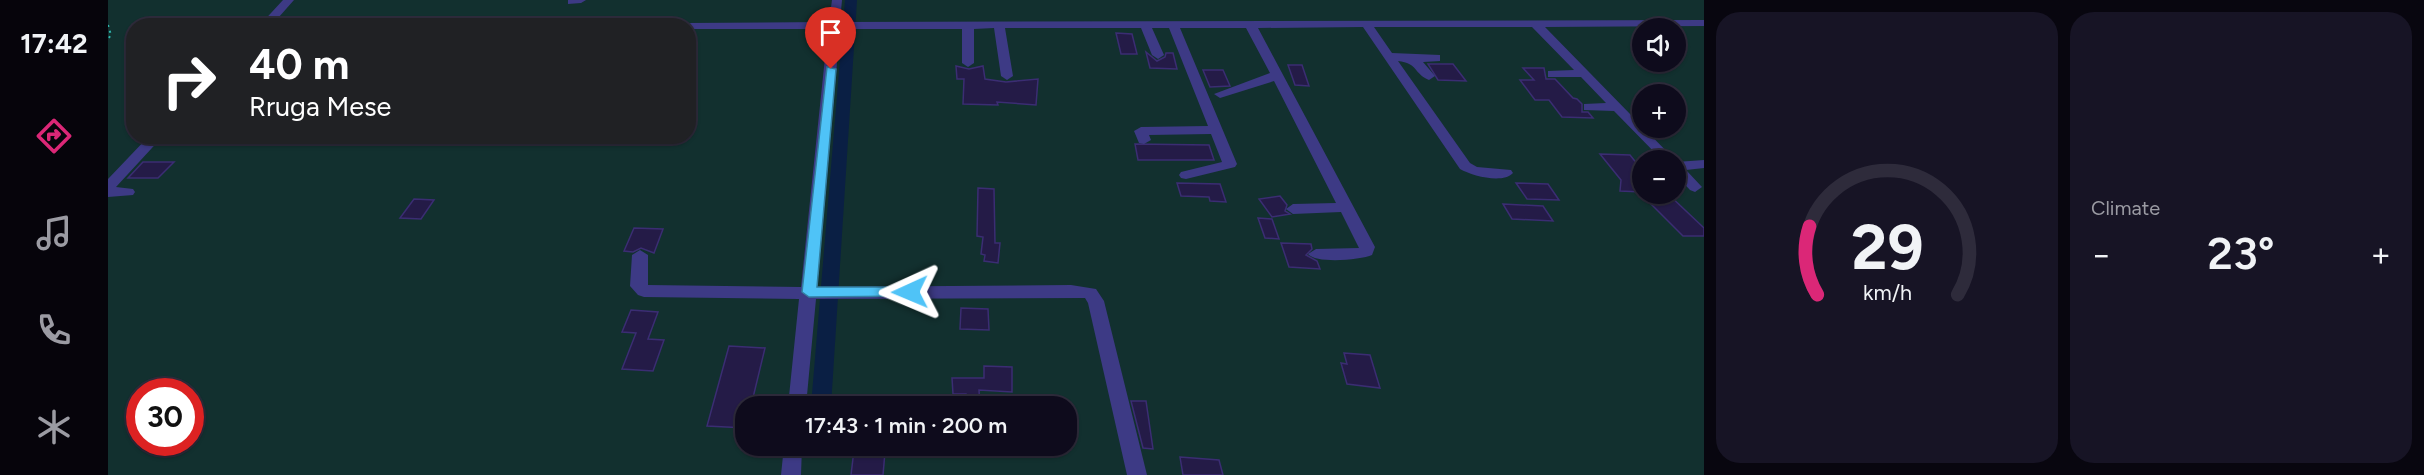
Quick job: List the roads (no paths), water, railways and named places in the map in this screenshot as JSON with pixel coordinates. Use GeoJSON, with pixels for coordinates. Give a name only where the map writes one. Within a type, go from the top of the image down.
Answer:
{"type":"FeatureCollection","features":[{"type":"Feature","properties":{"kind":"street"},"geometry":{"type":"LineString","coordinates":[[272,18],[289,0]]}},
{"type":"Feature","properties":{"kind":"street"},"geometry":{"type":"LineString","coordinates":[[798,396],[813,293],[839,26],[837,0]]}},
{"type":"Feature","properties":{"kind":"street"},"geometry":{"type":"LineString","coordinates":[[1535,23],[1659,150]]}},
{"type":"Feature","properties":{"kind":"street"},"geometry":{"type":"LineString","coordinates":[[696,26],[1704,23]]}},
{"type":"Feature","properties":{"kind":"street"},"geometry":{"type":"LineString","coordinates":[[1145,24],[1158,55]]}},
{"type":"Feature","properties":{"kind":"street"},"geometry":{"type":"LineString","coordinates":[[1173,24],[1230,164],[1186,175]]}},
{"type":"Feature","properties":{"kind":"street"},"geometry":{"type":"LineString","coordinates":[[1250,24],[1348,207],[1367,251],[1361,254],[1316,254]]}},
{"type":"Feature","properties":{"kind":"street"},"geometry":{"type":"LineString","coordinates":[[1366,24],[1465,166],[1474,171],[1506,173]]}},
{"type":"Feature","properties":{"kind":"street"},"geometry":{"type":"LineString","coordinates":[[968,25],[969,63]]}},
{"type":"Feature","properties":{"kind":"street"},"geometry":{"type":"LineString","coordinates":[[999,25],[1007,76]]}},
{"type":"Feature","properties":{"kind":"street"},"geometry":{"type":"LineString","coordinates":[[1389,56],[1413,59],[1436,58]]}},
{"type":"Feature","properties":{"kind":"street"},"geometry":{"type":"LineString","coordinates":[[1413,59],[1429,76]]}},
{"type":"Feature","properties":{"kind":"street"},"geometry":{"type":"LineString","coordinates":[[1552,74],[1583,73]]}},
{"type":"Feature","properties":{"kind":"street"},"geometry":{"type":"LineString","coordinates":[[1220,94],[1268,77],[1278,77]]}},
{"type":"Feature","properties":{"kind":"street"},"geometry":{"type":"LineString","coordinates":[[1588,107],[1617,107]]}},
{"type":"Feature","properties":{"kind":"street"},"geometry":{"type":"LineString","coordinates":[[1144,140],[1141,132],[1217,133]]}},
{"type":"Feature","properties":{"kind":"street"},"geometry":{"type":"LineString","coordinates":[[1193,141],[1189,135],[1217,133]]}},
{"type":"Feature","properties":{"kind":"street"},"geometry":{"type":"LineString","coordinates":[[108,187],[149,144]]}},
{"type":"Feature","properties":{"kind":"street"},"geometry":{"type":"LineString","coordinates":[[1686,165],[1704,164]]}},
{"type":"Feature","properties":{"kind":"street"},"geometry":{"type":"LineString","coordinates":[[1686,177],[1695,187]]}},
{"type":"Feature","properties":{"kind":"street"},"geometry":{"type":"LineString","coordinates":[[108,192],[128,192]]}},
{"type":"Feature","properties":{"kind":"street"},"geometry":{"type":"LineString","coordinates":[[1293,209],[1348,207]]}},
{"type":"Feature","properties":{"kind":"street"},"geometry":{"type":"LineString","coordinates":[[640,255],[638,286],[644,291],[813,293],[1071,291],[1090,293],[1096,301],[1137,475]]}},
{"type":"Feature","properties":{"kind":"street"},"geometry":{"type":"LineString","coordinates":[[790,475],[793,456]]}},
{"type":"Feature","properties":{"kind":"waterway"},"geometry":{"type":"LineString","coordinates":[[822,396],[851,0]]}}]}
